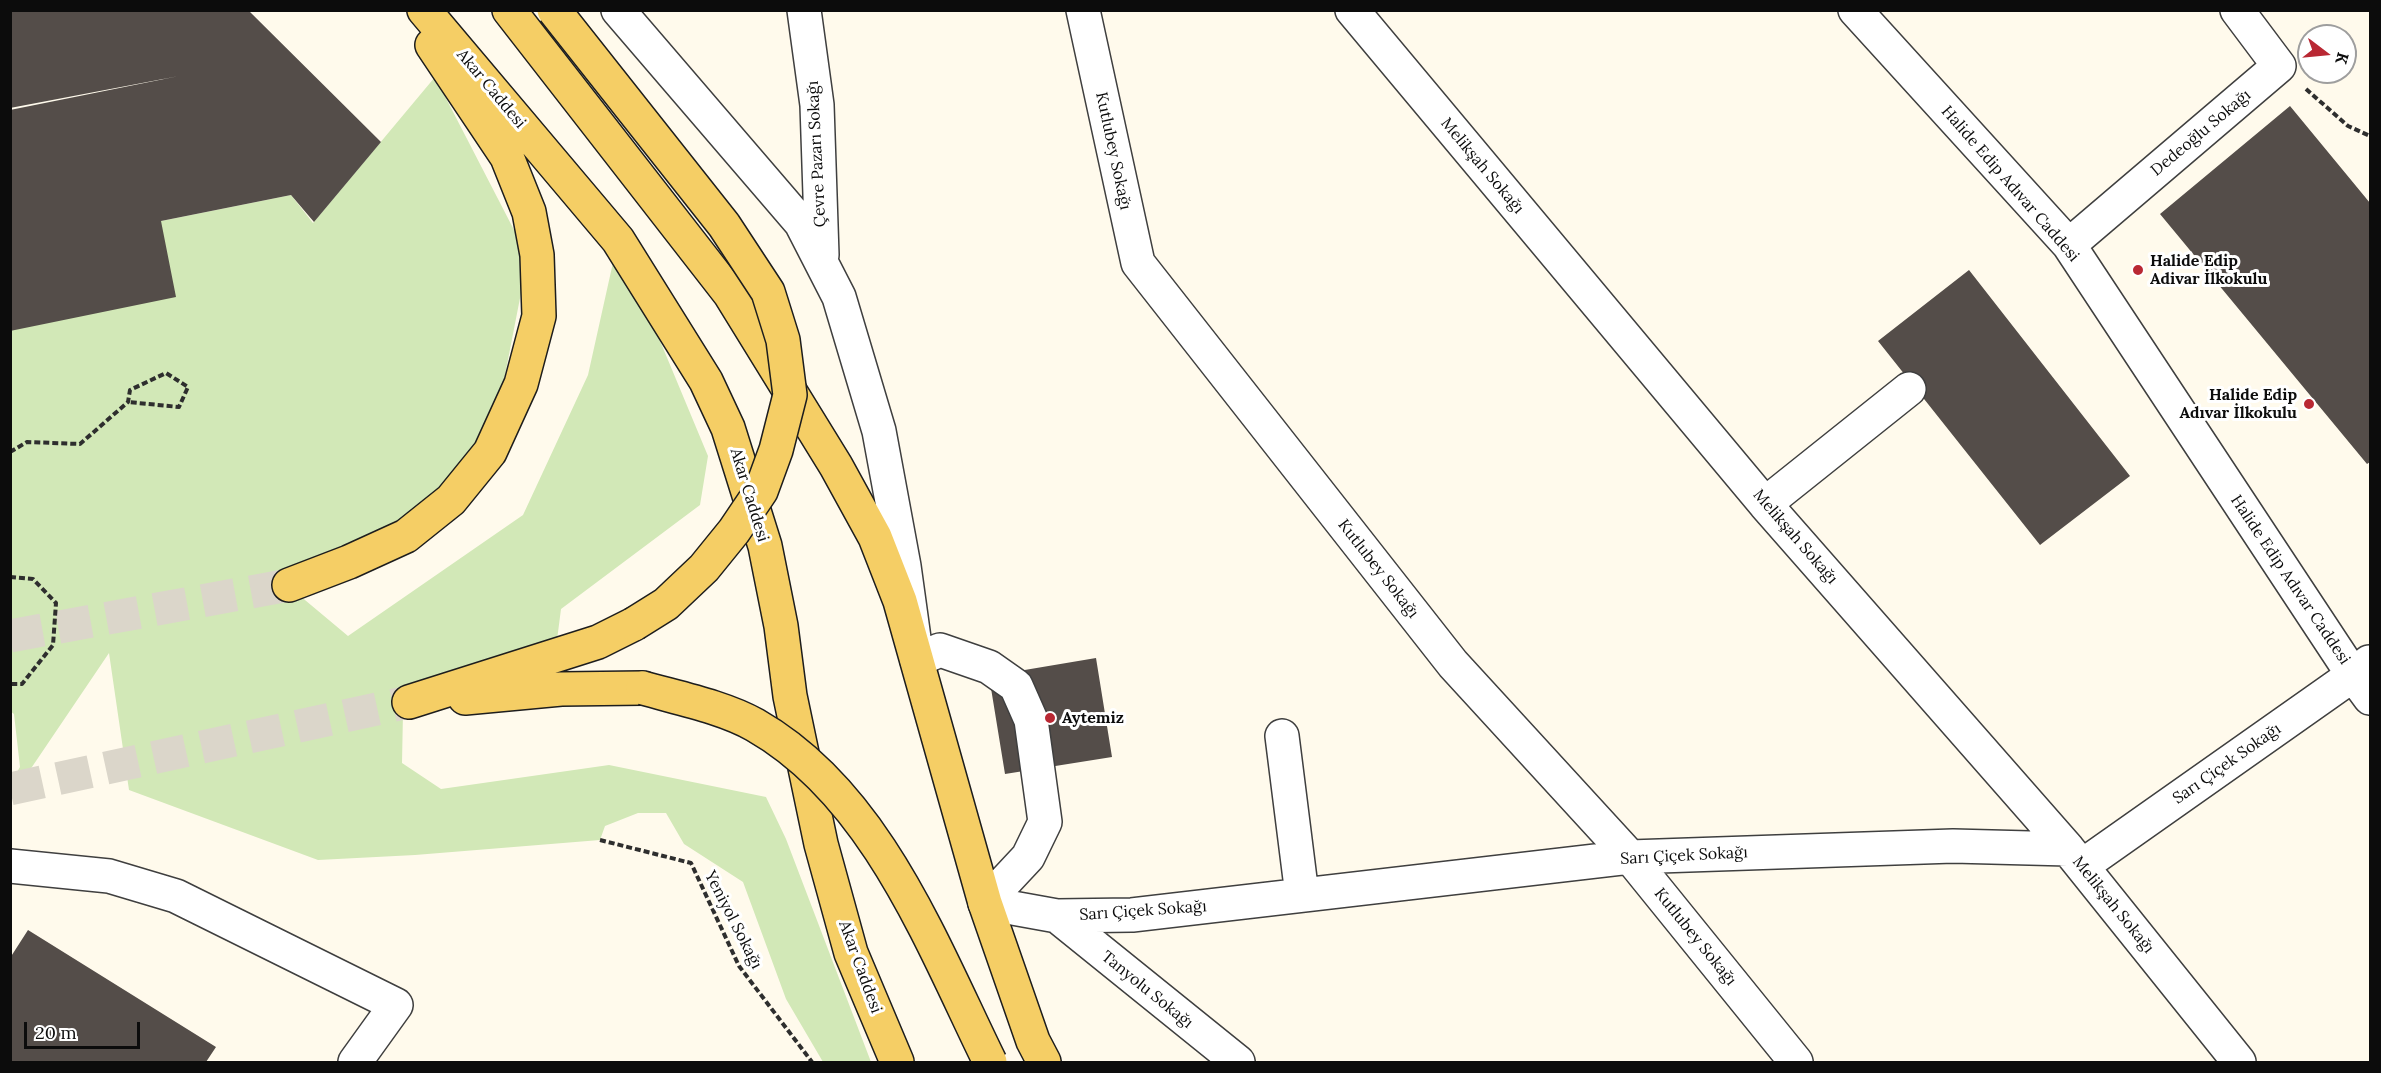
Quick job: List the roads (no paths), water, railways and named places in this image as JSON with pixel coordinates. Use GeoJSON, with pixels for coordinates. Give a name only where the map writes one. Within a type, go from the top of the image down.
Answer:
{"type":"FeatureCollection","features":[{"type":"Feature","properties":{"kind":"main road"},"geometry":{"type":"LineString","coordinates":[[289,585],[349,562],[406,536],[451,500],[490,452],[521,384],[539,316],[537,255],[529,212],[507,158],[450,74],[411,10]]}},
{"type":"Feature","properties":{"kind":"main road","name":"Akar Caddesi"},"geometry":{"type":"LineString","coordinates":[[424,10],[618,240],[706,381],[728,428],[765,546],[781,626],[790,696],[821,844],[851,953],[897,1062]]}},
{"type":"Feature","properties":{"kind":"main road"},"geometry":{"type":"LineString","coordinates":[[509,10],[730,294],[836,466],[875,537],[900,601],[985,903],[1033,1041],[1044,1062]]}},
{"type":"Feature","properties":{"kind":"main road"},"geometry":{"type":"LineString","coordinates":[[554,10],[717,215],[749,261],[768,292],[784,351],[790,395],[776,450],[761,492],[734,531],[704,568],[666,604],[634,624],[598,642],[409,702],[561,689],[643,688],[700,704],[754,724],[804,759],[840,796],[874,840],[917,913],[990,1062]]}},
{"type":"Feature","properties":{"kind":"street"},"geometry":{"type":"LineString","coordinates":[[618,10],[801,223],[839,297],[879,431],[904,566],[917,660],[940,650],[989,667],[1016,686],[1031,720],[1045,822],[1028,857],[985,903]]}},
{"type":"Feature","properties":{"kind":"street","name":"Çevre Pazarı Sokağı"},"geometry":{"type":"LineString","coordinates":[[804,10],[817,105],[822,263]]}},
{"type":"Feature","properties":{"kind":"street","name":"Kutlubey Sokağı"},"geometry":{"type":"LineString","coordinates":[[1083,10],[1138,263],[1453,664],[1630,857],[1796,1062]]}},
{"type":"Feature","properties":{"kind":"street","name":"Melikşah Sokağı"},"geometry":{"type":"LineString","coordinates":[[1352,10],[1765,504],[2075,858],[2239,1062]]}},
{"type":"Feature","properties":{"kind":"street","name":"Halide Edip Adıvar Caddesi"},"geometry":{"type":"LineString","coordinates":[[1855,10],[2069,245],[2365,678]]}},
{"type":"Feature","properties":{"kind":"street","name":"Dedeoğlu Sokağı"},"geometry":{"type":"LineString","coordinates":[[2069,245],[2279,66],[2237,10]]}},
{"type":"Feature","properties":{"kind":"street"},"geometry":{"type":"LineString","coordinates":[[1765,504],[1909,389]]}},
{"type":"Feature","properties":{"kind":"street","name":"Sarı Çiçek Sokağı"},"geometry":{"type":"LineString","coordinates":[[985,903],[1057,916],[1132,915],[1630,857],[1953,846],[2075,858],[2365,678]]}},
{"type":"Feature","properties":{"kind":"street"},"geometry":{"type":"LineString","coordinates":[[1282,736],[1302,895]]}},
{"type":"Feature","properties":{"kind":"street"},"geometry":{"type":"LineString","coordinates":[[10,866],[109,876],[176,896],[396,1005],[355,1062]]}},
{"type":"Feature","properties":{"kind":"street","name":"Tanyolu Sokağı"},"geometry":{"type":"LineString","coordinates":[[1057,916],[1238,1062]]}},
{"type":"Feature","properties":{"kind":"tunnel"},"geometry":{"type":"LineString","coordinates":[[10,636],[289,585]]}},
{"type":"Feature","properties":{"kind":"tunnel"},"geometry":{"type":"LineString","coordinates":[[10,789],[409,702]]}},
{"type":"Feature","properties":{"kind":"place","name":"Halide Edip Adivar İlkokulu"},"geometry":{"type":"Point","coordinates":[2138,270]}},
{"type":"Feature","properties":{"kind":"place","name":"Halide Edip Adıvar İlkokulu"},"geometry":{"type":"Point","coordinates":[2309,404]}},
{"type":"Feature","properties":{"kind":"place","name":"Aytemiz"},"geometry":{"type":"Point","coordinates":[1050,718]}}]}
